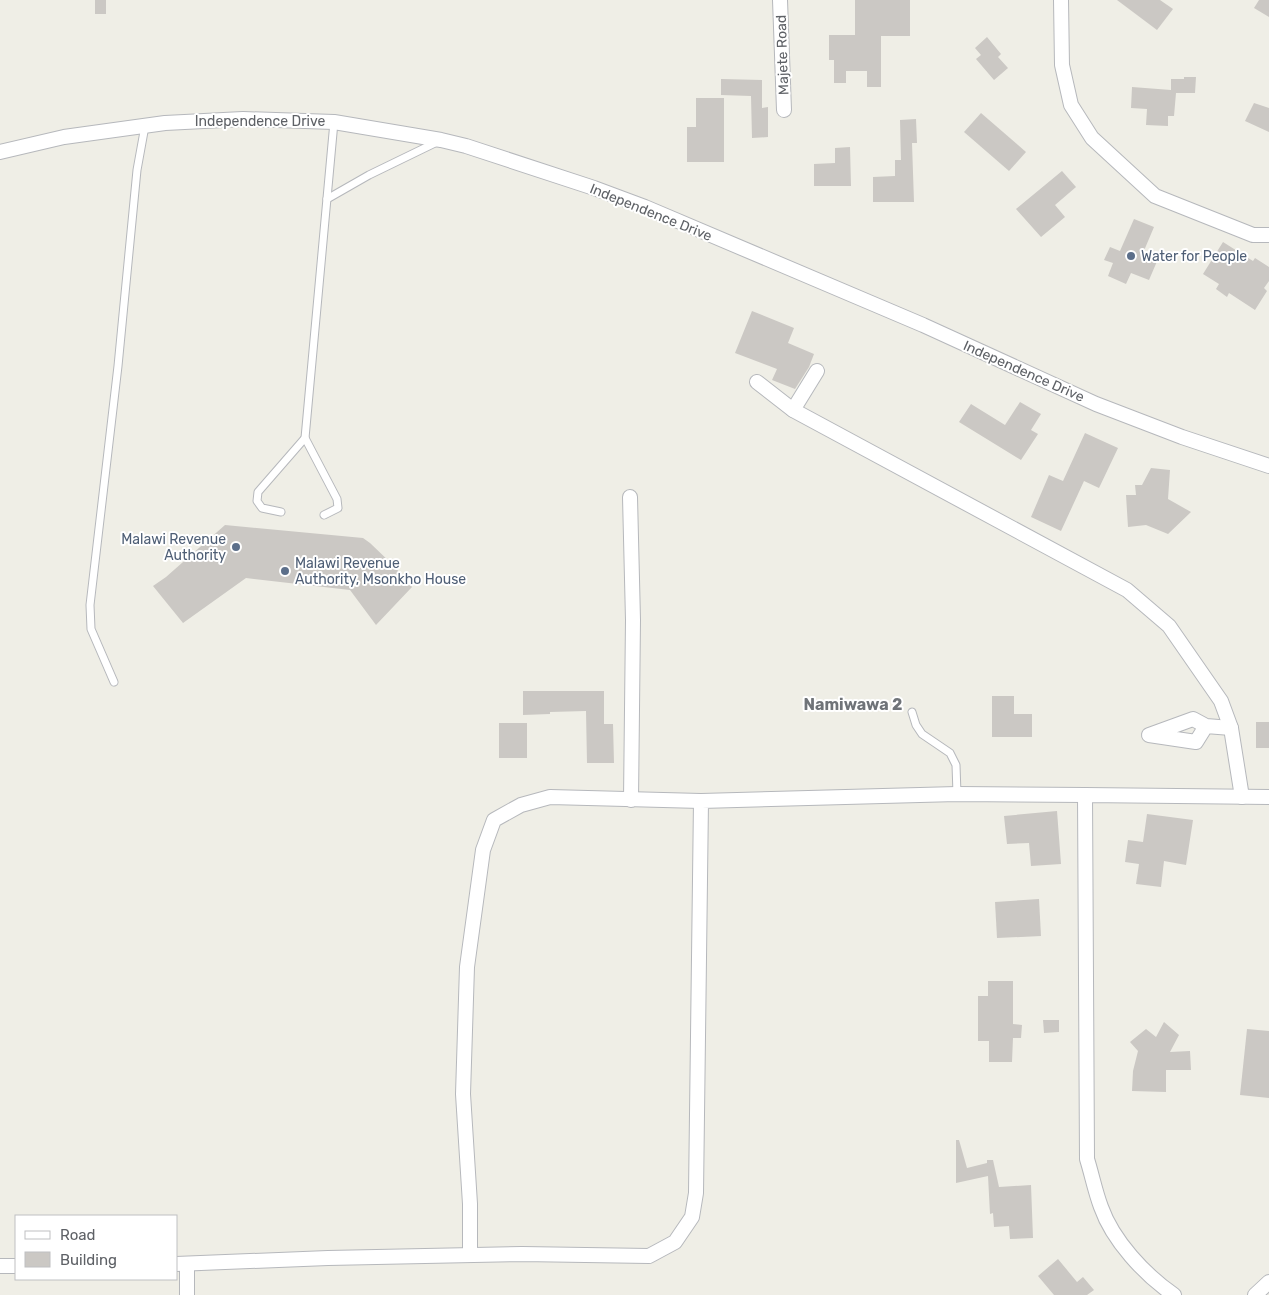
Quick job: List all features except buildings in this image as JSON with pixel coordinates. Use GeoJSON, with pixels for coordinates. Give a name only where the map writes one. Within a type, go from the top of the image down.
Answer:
{"type":"FeatureCollection","features":[{"type":"Feature","properties":{"kind":"street","name":"Majete Road"},"geometry":{"type":"LineString","coordinates":[[780,0],[784,110]]}},
{"type":"Feature","properties":{"kind":"street"},"geometry":{"type":"LineString","coordinates":[[1061,0],[1062,65],[1071,105],[1092,138],[1155,196],[1252,235],[1269,235]]}},
{"type":"Feature","properties":{"kind":"street","name":"Independence Drive"},"geometry":{"type":"LineString","coordinates":[[0,152],[64,136],[190,121],[243,119],[334,122],[466,146],[594,188],[644,207],[923,325],[1096,404],[1182,437],[1269,466]]}},
{"type":"Feature","properties":{"kind":"street"},"geometry":{"type":"LineString","coordinates":[[793,410],[817,372]]}},
{"type":"Feature","properties":{"kind":"street"},"geometry":{"type":"LineString","coordinates":[[757,382],[793,410],[1127,590],[1169,626],[1220,701],[1231,728],[1242,797]]}},
{"type":"Feature","properties":{"kind":"street"},"geometry":{"type":"LineString","coordinates":[[630,497],[633,620],[631,800]]}},
{"type":"Feature","properties":{"kind":"street"},"geometry":{"type":"LineString","coordinates":[[1206,726],[1231,728]]}},
{"type":"Feature","properties":{"kind":"street"},"geometry":{"type":"LineString","coordinates":[[470,1255],[470,1204],[463,1094],[467,968],[482,850],[494,820],[521,805],[550,798],[701,801],[957,794],[1269,797]]}},
{"type":"Feature","properties":{"kind":"street"},"geometry":{"type":"LineString","coordinates":[[1086,795],[1087,1158],[1101,1208],[1116,1235],[1133,1260],[1158,1284],[1174,1295]]}},
{"type":"Feature","properties":{"kind":"street"},"geometry":{"type":"LineString","coordinates":[[187,1295],[182,1264],[328,1258],[522,1254],[649,1256],[674,1242],[692,1217],[696,1193],[701,801]]}},
{"type":"Feature","properties":{"kind":"street"},"geometry":{"type":"LineString","coordinates":[[0,1266],[15,1266]]}},
{"type":"Feature","properties":{"kind":"street"},"geometry":{"type":"LineString","coordinates":[[1255,1295],[1269,1282]]}},
{"type":"Feature","properties":{"kind":"lane"},"geometry":{"type":"LineString","coordinates":[[324,516],[338,508],[337,498],[305,438],[334,122]]}},
{"type":"Feature","properties":{"kind":"lane"},"geometry":{"type":"LineString","coordinates":[[114,682],[92,629],[90,605],[116,384],[137,170],[145,126]]}},
{"type":"Feature","properties":{"kind":"lane"},"geometry":{"type":"LineString","coordinates":[[327,199],[369,175],[441,140]]}},
{"type":"Feature","properties":{"kind":"lane"},"geometry":{"type":"LineString","coordinates":[[281,512],[262,508],[257,501],[258,492],[305,438]]}},
{"type":"Feature","properties":{"kind":"lane"},"geometry":{"type":"LineString","coordinates":[[912,712],[916,725],[922,734],[950,753],[956,765],[957,794]]}},
{"type":"Feature","properties":{"kind":"place","name":"Water for People"},"geometry":{"type":"Point","coordinates":[1131,256]}},
{"type":"Feature","properties":{"kind":"place","name":"Malawi Revenue Authority"},"geometry":{"type":"Point","coordinates":[236,547]}},
{"type":"Feature","properties":{"kind":"place","name":"Malawi Revenue Authority, Msonkho House"},"geometry":{"type":"Point","coordinates":[285,571]}},
{"type":"Feature","properties":{"kind":"district","name":"Namiwawa 2"},"geometry":{"type":"Point","coordinates":[853,704]}}]}
